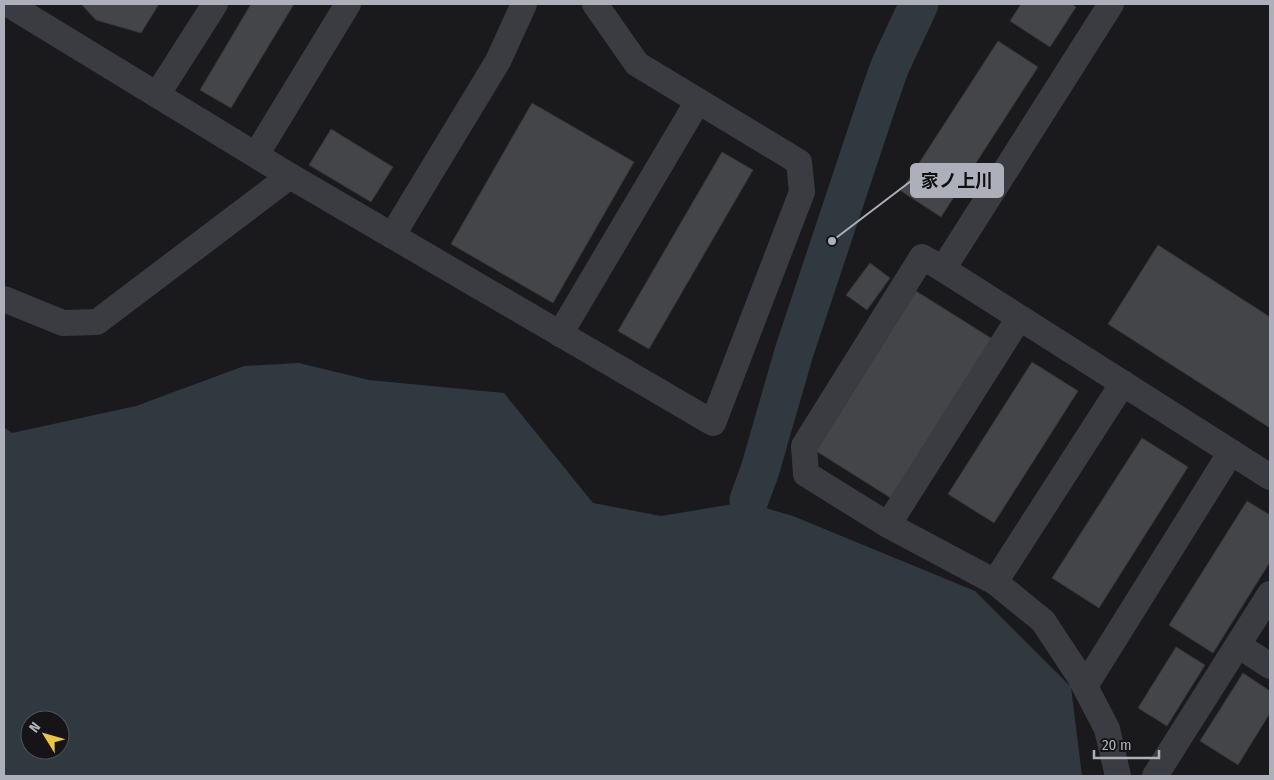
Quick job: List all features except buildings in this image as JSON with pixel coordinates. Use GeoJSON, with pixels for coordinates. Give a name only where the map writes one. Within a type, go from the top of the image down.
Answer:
{"type":"FeatureCollection","features":[{"type":"Feature","properties":{"kind":"lane"},"geometry":{"type":"LineString","coordinates":[[8,4],[290,176],[714,423],[802,192],[799,162],[637,64],[595,4]]}},
{"type":"Feature","properties":{"kind":"lane"},"geometry":{"type":"LineString","coordinates":[[157,95],[215,4]]}},
{"type":"Feature","properties":{"kind":"lane"},"geometry":{"type":"LineString","coordinates":[[256,155],[348,4]]}},
{"type":"Feature","properties":{"kind":"lane"},"geometry":{"type":"LineString","coordinates":[[392,236],[498,61],[524,4]]}},
{"type":"Feature","properties":{"kind":"lane"},"geometry":{"type":"LineString","coordinates":[[942,269],[1111,4]]}},
{"type":"Feature","properties":{"kind":"lane"},"geometry":{"type":"LineString","coordinates":[[560,334],[698,101]]}},
{"type":"Feature","properties":{"kind":"lane"},"geometry":{"type":"LineString","coordinates":[[4,299],[63,324],[97,322],[290,176]]}},
{"type":"Feature","properties":{"kind":"lane"},"geometry":{"type":"LineString","coordinates":[[1118,776],[1107,729],[1085,686],[1043,621],[995,582],[888,525],[806,474],[804,446],[922,257],[1270,477]]}},
{"type":"Feature","properties":{"kind":"lane"},"geometry":{"type":"LineString","coordinates":[[888,525],[1019,318]]}},
{"type":"Feature","properties":{"kind":"lane"},"geometry":{"type":"LineString","coordinates":[[995,582],[1123,383]]}},
{"type":"Feature","properties":{"kind":"lane"},"geometry":{"type":"LineString","coordinates":[[1085,686],[1231,452]]}},
{"type":"Feature","properties":{"kind":"lane"},"geometry":{"type":"LineString","coordinates":[[1155,776],[1270,594]]}},
{"type":"Feature","properties":{"kind":"lane"},"geometry":{"type":"LineString","coordinates":[[1238,645],[1270,666]]}},
{"type":"Feature","properties":{"kind":"shaded area"},"geometry":{"type":"Polygon","coordinates":[[[299,363],[369,380],[504,393],[593,503],[661,516],[745,502],[793,516],[975,591],[1071,687],[1082,776],[4,776],[4,427],[12,433],[136,406],[244,366],[299,363]]]}},
{"type":"Feature","properties":{"kind":"waterway"},"geometry":{"type":"LineString","coordinates":[[749,500],[760,470],[794,352],[878,100],[890,66],[919,4]]}},
{"type":"Feature","properties":{"kind":"place","name":"家ノ上川"},"geometry":{"type":"Point","coordinates":[832,241]}}]}
